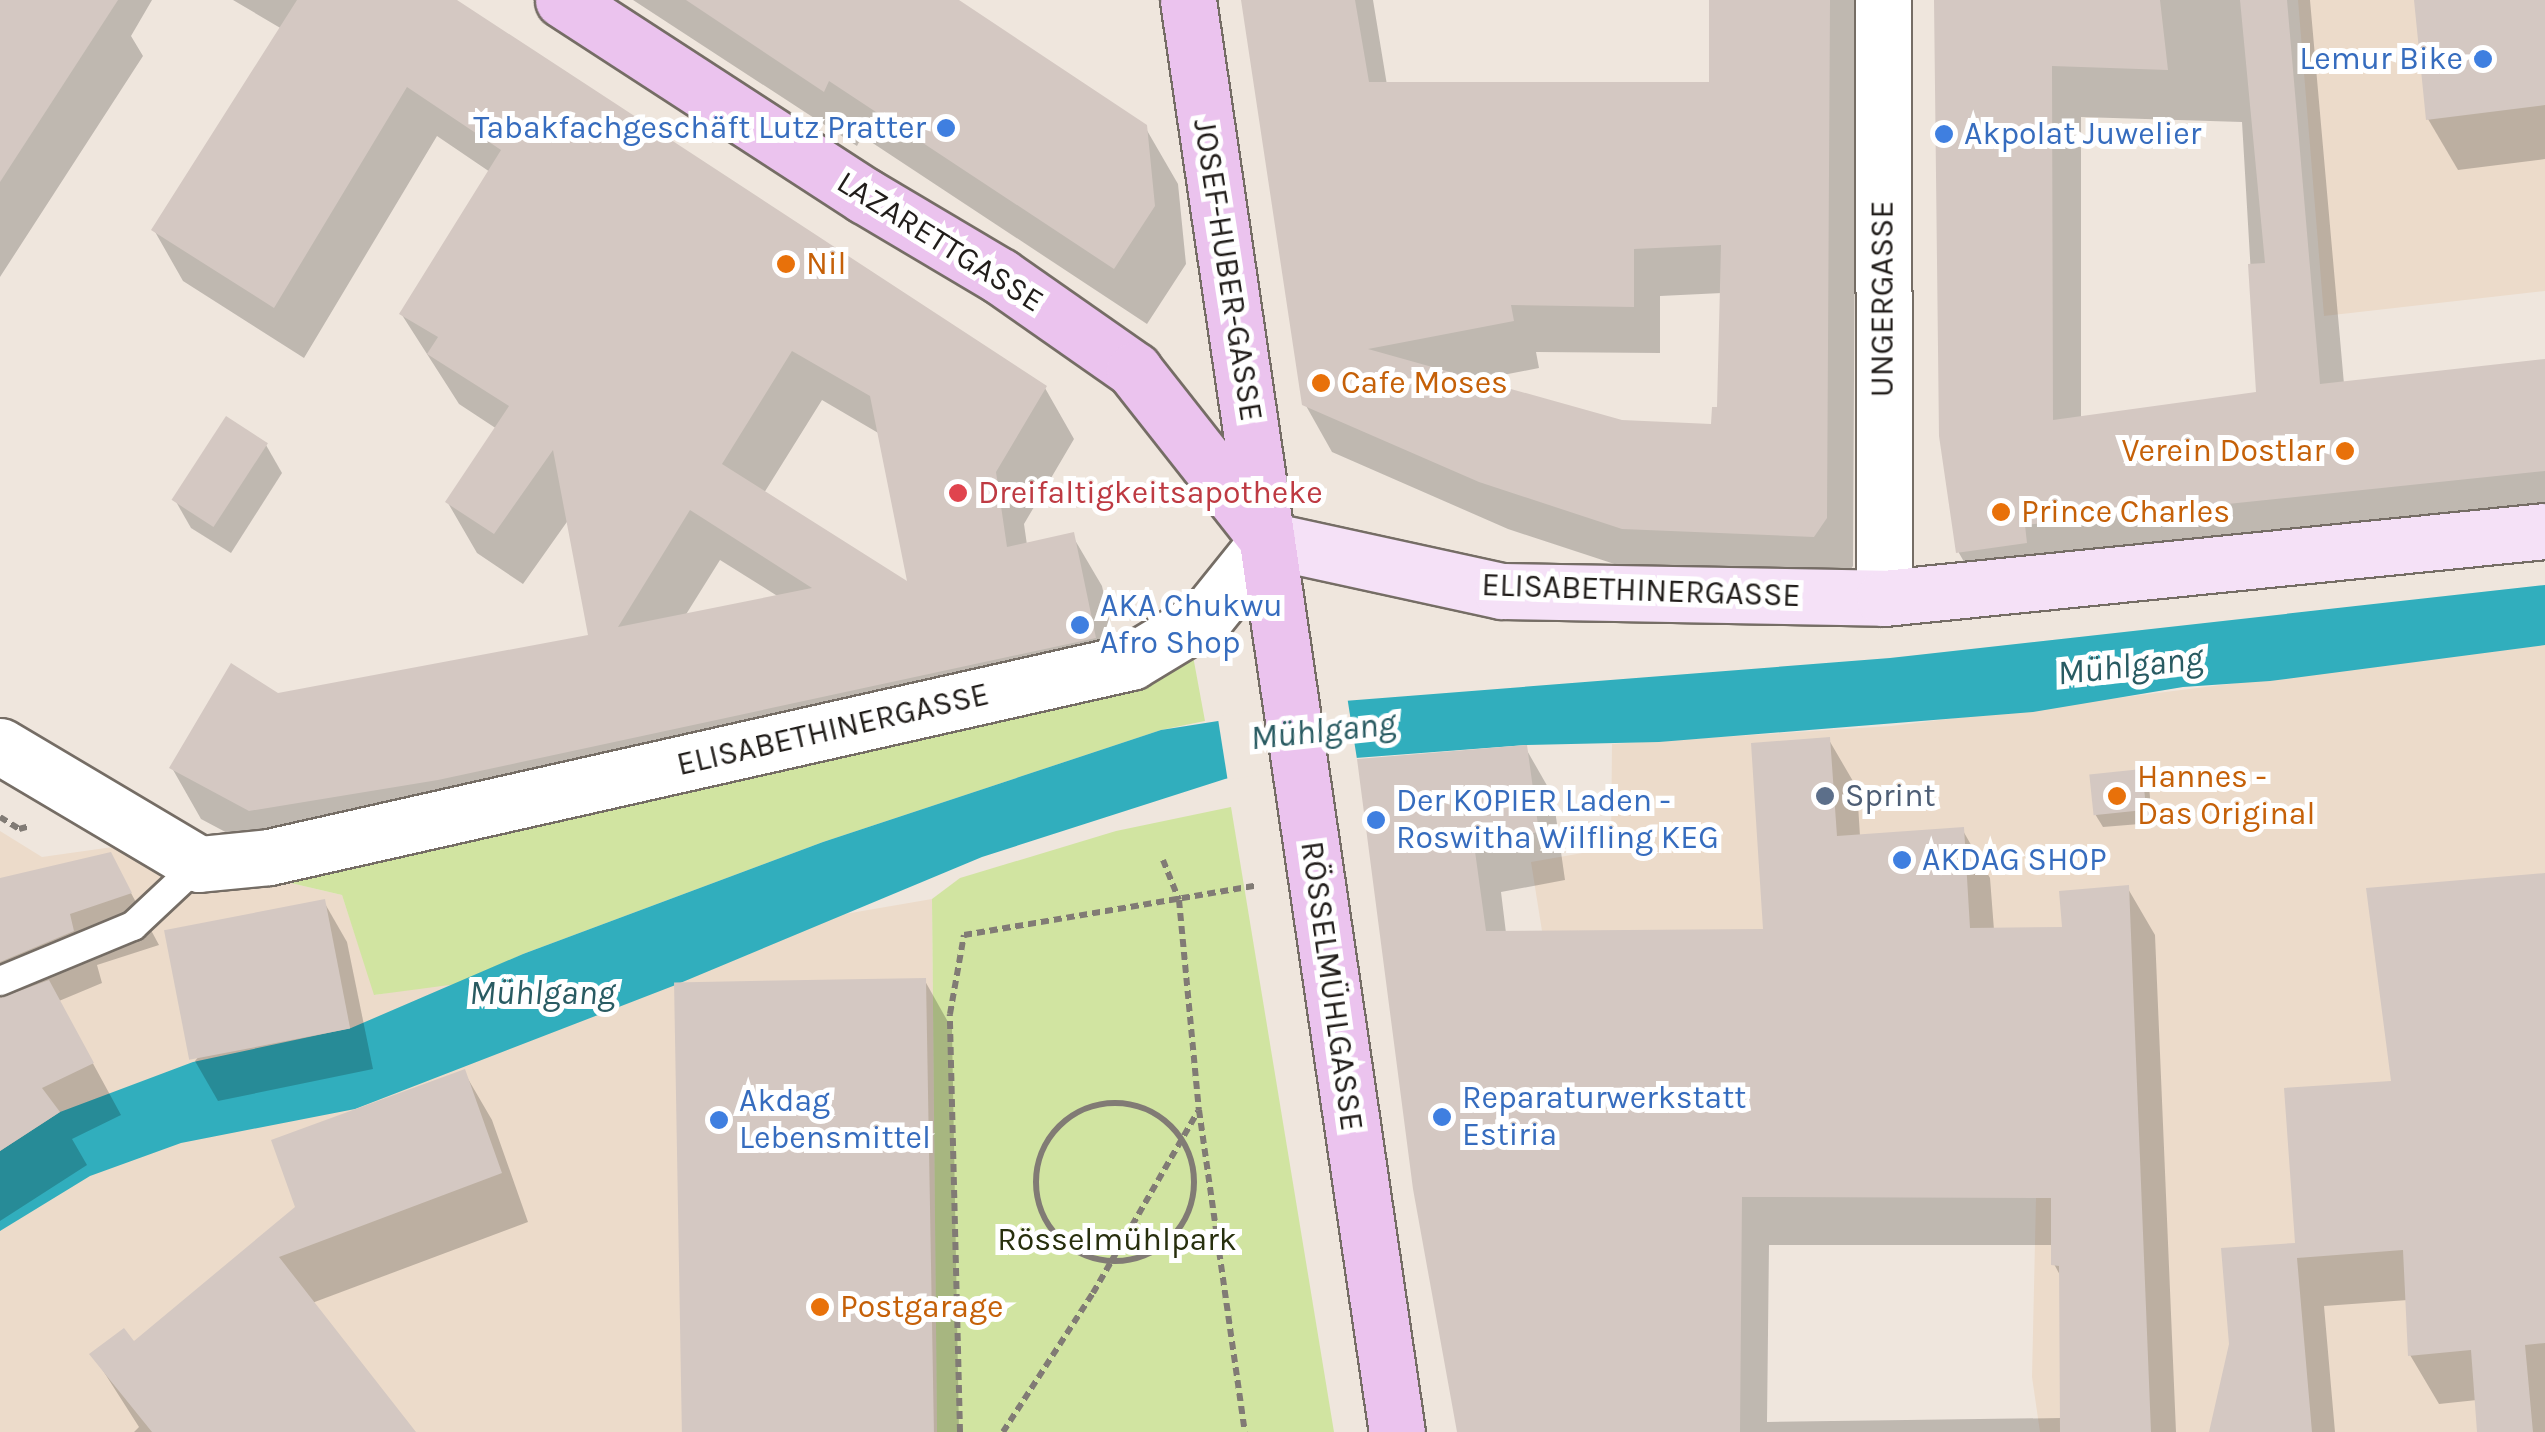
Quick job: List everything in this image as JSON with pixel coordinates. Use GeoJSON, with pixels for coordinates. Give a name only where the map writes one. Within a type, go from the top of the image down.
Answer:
{"type":"FeatureCollection","features":[{"type":"Feature","properties":{"kind":"main road","name":"LAZARETTGASSE"},"geometry":{"type":"LineString","coordinates":[[563,0],[865,196],[1000,276],[1134,370],[1268,540]]}},
{"type":"Feature","properties":{"kind":"main road","name":"JOSEF-HUBER-GASSE"},"geometry":{"type":"LineString","coordinates":[[1188,0],[1268,540]]}},
{"type":"Feature","properties":{"kind":"main road","name":"ELISABETHINERGASSE"},"geometry":{"type":"LineString","coordinates":[[1268,540],[1502,591],[1884,598],[2545,531]]}},
{"type":"Feature","properties":{"kind":"main road","name":"RÖSSELMÜHLGASSE"},"geometry":{"type":"LineString","coordinates":[[1268,540],[1398,1432]]}},
{"type":"Feature","properties":{"kind":"street","name":"UNGERGASSE"},"geometry":{"type":"LineString","coordinates":[[1883,0],[1884,598]]}},
{"type":"Feature","properties":{"kind":"street","name":"ELISABETHINERGASSE"},"geometry":{"type":"LineString","coordinates":[[199,864],[269,857],[1131,662],[1206,616],[1268,540]]}},
{"type":"Feature","properties":{"kind":"street"},"geometry":{"type":"LineString","coordinates":[[0,746],[199,864]]}},
{"type":"Feature","properties":{"kind":"lane"},"geometry":{"type":"LineString","coordinates":[[0,981],[133,926],[199,864]]}},
{"type":"Feature","properties":{"kind":"path"},"geometry":{"type":"LineString","coordinates":[[1163,860],[1179,900],[1199,1110],[1244,1432]]}},
{"type":"Feature","properties":{"kind":"path"},"geometry":{"type":"LineString","coordinates":[[960,1432],[950,1014],[964,935],[1255,886]]}},
{"type":"Feature","properties":{"kind":"path"},"geometry":{"type":"LineString","coordinates":[[1120,1102],[1145,1108],[1182,1139],[1192,1162],[1194,1187],[1176,1232],[1157,1249],[1112,1261],[1085,1256],[1064,1243],[1048,1224],[1038,1201],[1041,1152],[1072,1114],[1095,1104],[1120,1102]]}},
{"type":"Feature","properties":{"kind":"path"},"geometry":{"type":"LineString","coordinates":[[1003,1432],[1112,1261],[1199,1110]]}},
{"type":"Feature","properties":{"kind":"shaded area"},"geometry":{"type":"Polygon","coordinates":[[[2298,0],[2545,0],[2545,291],[2324,316],[2298,0]]]}},
{"type":"Feature","properties":{"kind":"shaded area"},"geometry":{"type":"Polygon","coordinates":[[[2545,645],[2545,1432],[2040,1432],[2032,1377],[2039,1063],[1565,1075],[1531,862],[1611,848],[1612,744],[1891,726],[2545,645]]]}},
{"type":"Feature","properties":{"kind":"shaded area"},"geometry":{"type":"Polygon","coordinates":[[[0,831],[42,857],[127,845],[342,895],[375,995],[932,899],[937,1432],[0,1432],[0,831]]]}},
{"type":"Feature","properties":{"kind":"green space"},"geometry":{"type":"Polygon","coordinates":[[[1193,656],[1205,721],[1161,730],[823,842],[523,954],[457,984],[374,995],[342,895],[265,877],[1193,656]]]}},
{"type":"Feature","properties":{"kind":"green space","name":"Rösselmühlpark"},"geometry":{"type":"Polygon","coordinates":[[[1231,807],[1334,1432],[937,1432],[932,899],[960,878],[1116,831],[1231,807]]]}},
{"type":"Feature","properties":{"kind":"water","name":"Mühlgang"},"geometry":{"type":"Polygon","coordinates":[[[2545,585],[2545,645],[2270,681],[2183,687],[2033,712],[1659,742],[1527,745],[1290,763],[1225,779],[982,857],[673,986],[355,1109],[181,1143],[90,1176],[0,1231],[0,1151],[60,1112],[193,1062],[351,1028],[523,954],[823,842],[1161,730],[1344,701],[1890,658],[2545,585]]]}},
{"type":"Feature","properties":{"kind":"pier"},"geometry":{"type":"Polygon","coordinates":[[[1347,696],[1357,759],[1228,780],[1218,716],[1347,696]]]}},
{"type":"Feature","properties":{"kind":"building"},"geometry":{"type":"Polygon","coordinates":[[[0,0],[118,0],[0,182],[0,0]]]}},
{"type":"Feature","properties":{"kind":"building"},"geometry":{"type":"Polygon","coordinates":[[[297,0],[457,0],[1047,386],[996,472],[1007,547],[1074,532],[1096,638],[438,780],[249,811],[169,768],[231,663],[278,693],[588,635],[553,450],[494,534],[445,502],[509,406],[427,354],[438,337],[399,314],[501,150],[407,87],[274,308],[151,230],[297,0]],[[792,351],[722,464],[907,581],[870,396],[792,351]],[[690,510],[618,627],[812,588],[690,510]]]}},
{"type":"Feature","properties":{"kind":"building"},"geometry":{"type":"Polygon","coordinates":[[[686,0],[959,0],[1147,125],[1155,206],[1114,269],[829,81],[824,92],[686,0]]]}},
{"type":"Feature","properties":{"kind":"building"},"geometry":{"type":"Polygon","coordinates":[[[1241,0],[1355,0],[1369,82],[1709,82],[1709,0],[1830,0],[1827,518],[1814,537],[1622,529],[1479,482],[1302,405],[1241,0]],[[1721,245],[1634,249],[1634,307],[1511,305],[1514,321],[1368,349],[1622,420],[1711,424],[1712,407],[1717,407],[1721,245]]]}},
{"type":"Feature","properties":{"kind":"building"},"geometry":{"type":"Polygon","coordinates":[[[1934,0],[2160,0],[2168,70],[2052,66],[2053,420],[2256,392],[2248,264],[2265,263],[2240,0],[2287,0],[2320,384],[2545,359],[2545,471],[2025,525],[2027,543],[1956,553],[1939,436],[1934,0]]]}},
{"type":"Feature","properties":{"kind":"building","name":"Lemur Bike"},"geometry":{"type":"Polygon","coordinates":[[[2414,0],[2545,0],[2545,105],[2426,120],[2414,0]]]}},
{"type":"Feature","properties":{"kind":"building"},"geometry":{"type":"Polygon","coordinates":[[[226,416],[268,443],[213,527],[172,500],[226,416]]]}},
{"type":"Feature","properties":{"kind":"building"},"geometry":{"type":"Polygon","coordinates":[[[1830,737],[1837,836],[1964,827],[1970,928],[2062,927],[2059,891],[2129,885],[2151,1432],[2060,1432],[2059,1266],[2051,1265],[2051,1198],[1742,1197],[1740,1432],[1457,1432],[1413,1189],[1357,759],[1527,745],[1539,832],[1474,844],[1486,931],[1763,929],[1751,743],[1830,737]]]}},
{"type":"Feature","properties":{"kind":"building"},"geometry":{"type":"Polygon","coordinates":[[[2142,769],[2146,810],[2094,815],[2089,775],[2142,769]]]}},
{"type":"Feature","properties":{"kind":"building"},"geometry":{"type":"Polygon","coordinates":[[[111,852],[132,893],[70,914],[74,931],[0,962],[0,878],[111,852]]]}},
{"type":"Feature","properties":{"kind":"building"},"geometry":{"type":"Polygon","coordinates":[[[2545,873],[2545,1343],[2525,1345],[2533,1432],[2477,1432],[2471,1350],[2408,1356],[2403,1250],[2297,1258],[2312,1432],[2209,1432],[2229,1344],[2221,1248],[2295,1243],[2284,1088],[2391,1081],[2366,888],[2545,873]]]}},
{"type":"Feature","properties":{"kind":"building"},"geometry":{"type":"Polygon","coordinates":[[[325,899],[350,1029],[189,1060],[164,930],[325,899]]]}},
{"type":"Feature","properties":{"kind":"building"},"geometry":{"type":"Polygon","coordinates":[[[926,978],[934,1432],[682,1432],[674,982],[926,978]]]}},
{"type":"Feature","properties":{"kind":"building"},"geometry":{"type":"Polygon","coordinates":[[[49,980],[94,1063],[42,1088],[60,1112],[0,1151],[0,998],[49,980]]]}},
{"type":"Feature","properties":{"kind":"building"},"geometry":{"type":"Polygon","coordinates":[[[465,1069],[502,1173],[279,1257],[416,1432],[152,1432],[89,1354],[124,1328],[134,1341],[295,1207],[271,1140],[465,1069]]]}},
{"type":"Feature","properties":{"kind":"place","name":"Lemur Bike"},"geometry":{"type":"Point","coordinates":[2483,59]}},
{"type":"Feature","properties":{"kind":"place","name":"Tabakfachgeschäft Lutz Pratter"},"geometry":{"type":"Point","coordinates":[946,128]}},
{"type":"Feature","properties":{"kind":"place","name":"Akpolat Juwelier"},"geometry":{"type":"Point","coordinates":[1944,134]}},
{"type":"Feature","properties":{"kind":"place","name":"Nil"},"geometry":{"type":"Point","coordinates":[786,264]}},
{"type":"Feature","properties":{"kind":"place","name":"Cafe Moses"},"geometry":{"type":"Point","coordinates":[1321,383]}},
{"type":"Feature","properties":{"kind":"place","name":"Verein Dostlar"},"geometry":{"type":"Point","coordinates":[2345,451]}},
{"type":"Feature","properties":{"kind":"place","name":"Dreifaltigkeitsapotheke"},"geometry":{"type":"Point","coordinates":[958,493]}},
{"type":"Feature","properties":{"kind":"place","name":"Prince Charles"},"geometry":{"type":"Point","coordinates":[2001,512]}},
{"type":"Feature","properties":{"kind":"place","name":"AKA Chukwu Afro Shop"},"geometry":{"type":"Point","coordinates":[1080,625]}},
{"type":"Feature","properties":{"kind":"place","name":"Sprint"},"geometry":{"type":"Point","coordinates":[1825,796]}},
{"type":"Feature","properties":{"kind":"place","name":"Hannes - Das Original"},"geometry":{"type":"Point","coordinates":[2117,796]}},
{"type":"Feature","properties":{"kind":"place","name":"Der KOPIER Laden - Roswitha Wilfling KEG"},"geometry":{"type":"Point","coordinates":[1376,820]}},
{"type":"Feature","properties":{"kind":"place","name":"AKDAG SHOP"},"geometry":{"type":"Point","coordinates":[1902,860]}},
{"type":"Feature","properties":{"kind":"place","name":"Reparaturwerkstatt Estiria"},"geometry":{"type":"Point","coordinates":[1442,1117]}},
{"type":"Feature","properties":{"kind":"place","name":"Akdag Lebensmittel"},"geometry":{"type":"Point","coordinates":[719,1120]}},
{"type":"Feature","properties":{"kind":"place","name":"Postgarage"},"geometry":{"type":"Point","coordinates":[820,1307]}}]}
